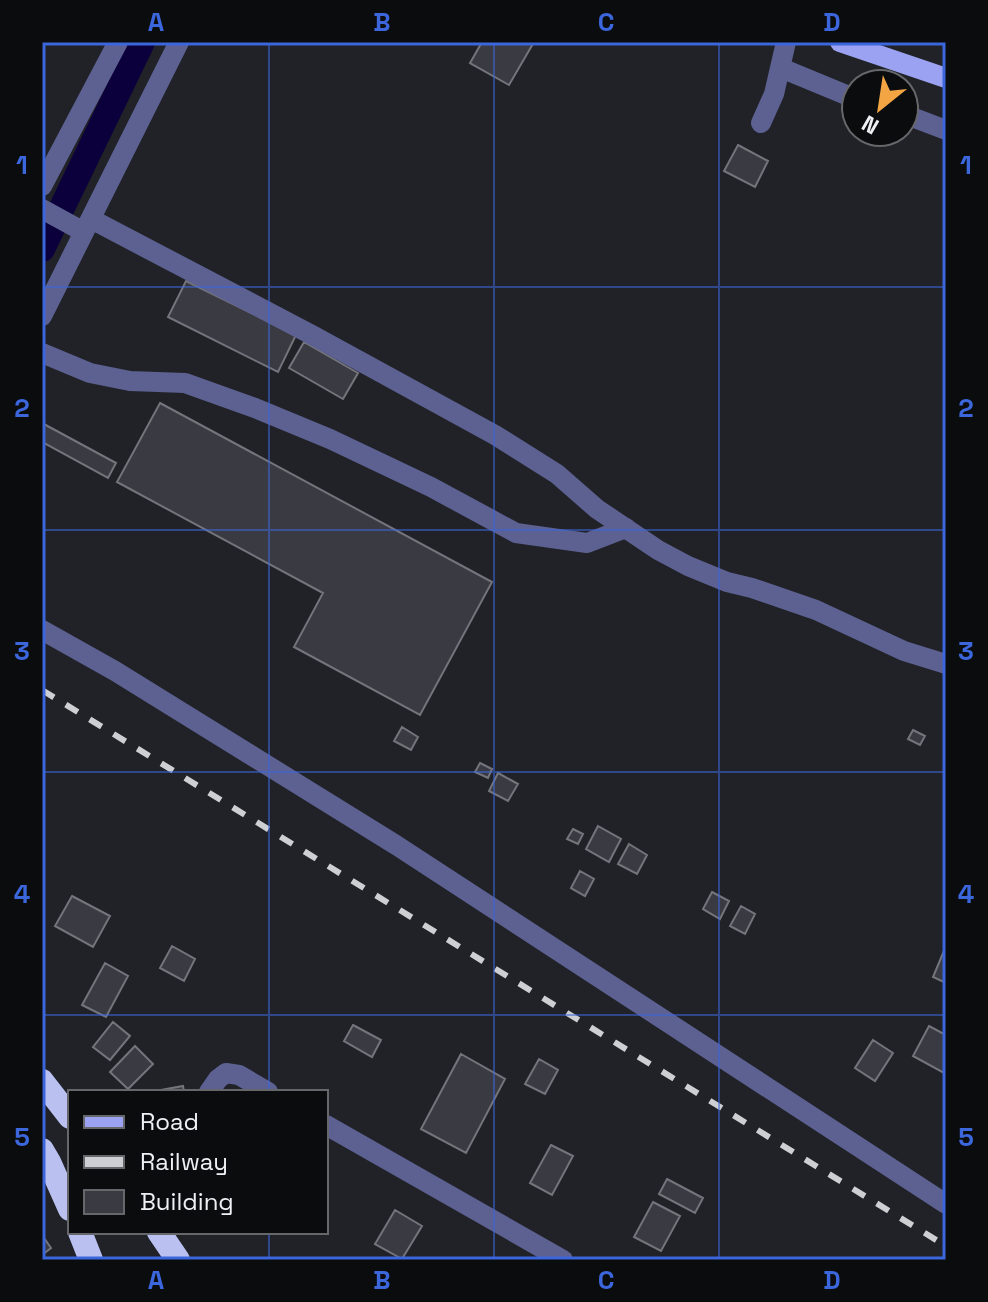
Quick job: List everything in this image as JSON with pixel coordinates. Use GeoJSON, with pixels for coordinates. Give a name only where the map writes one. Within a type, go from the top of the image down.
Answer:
{"type":"FeatureCollection","features":[{"type":"Feature","properties":{"kind":"highway"},"geometry":{"type":"LineString","coordinates":[[42,1081],[68,1114]]}},
{"type":"Feature","properties":{"kind":"highway"},"geometry":{"type":"LineString","coordinates":[[42,1150],[68,1205]]}},
{"type":"Feature","properties":{"kind":"highway"},"geometry":{"type":"LineString","coordinates":[[81,1234],[91,1260]]}},
{"type":"Feature","properties":{"kind":"highway"},"geometry":{"type":"LineString","coordinates":[[160,1234],[178,1260]]}},
{"type":"Feature","properties":{"kind":"main road"},"geometry":{"type":"LineString","coordinates":[[840,42],[946,78]]}},
{"type":"Feature","properties":{"kind":"street"},"geometry":{"type":"LineString","coordinates":[[42,186],[118,42]]}},
{"type":"Feature","properties":{"kind":"street"},"geometry":{"type":"LineString","coordinates":[[42,316],[84,226],[179,42]]}},
{"type":"Feature","properties":{"kind":"street"},"geometry":{"type":"LineString","coordinates":[[761,123],[774,94],[786,42]]}},
{"type":"Feature","properties":{"kind":"street"},"geometry":{"type":"LineString","coordinates":[[781,68],[840,92]]}},
{"type":"Feature","properties":{"kind":"street"},"geometry":{"type":"LineString","coordinates":[[920,120],[946,130]]}},
{"type":"Feature","properties":{"kind":"street"},"geometry":{"type":"LineString","coordinates":[[42,209],[314,336],[495,435],[557,474],[597,509],[688,566],[727,582],[816,610],[904,651],[946,664]]}},
{"type":"Feature","properties":{"kind":"street"},"geometry":{"type":"LineString","coordinates":[[42,353],[90,373],[130,381],[185,383],[255,408],[416,480],[516,533],[587,543],[626,528]]}},
{"type":"Feature","properties":{"kind":"street"},"geometry":{"type":"LineString","coordinates":[[42,630],[115,671],[396,845],[946,1204]]}},
{"type":"Feature","properties":{"kind":"street"},"geometry":{"type":"LineString","coordinates":[[210,1090],[226,1073],[239,1075],[265,1090]]}},
{"type":"Feature","properties":{"kind":"street"},"geometry":{"type":"LineString","coordinates":[[328,1126],[563,1260]]}},
{"type":"Feature","properties":{"kind":"building"},"geometry":{"type":"Polygon","coordinates":[[[482,42],[534,42],[509,85],[470,63],[482,42]]]}},
{"type":"Feature","properties":{"kind":"building"},"geometry":{"type":"Polygon","coordinates":[[[738,145],[768,161],[755,187],[724,171],[738,145]]]}},
{"type":"Feature","properties":{"kind":"building"},"geometry":{"type":"Polygon","coordinates":[[[186,281],[296,335],[278,372],[168,317],[186,281]]]}},
{"type":"Feature","properties":{"kind":"building"},"geometry":{"type":"Polygon","coordinates":[[[304,342],[358,373],[343,399],[289,368],[304,342]]]}},
{"type":"Feature","properties":{"kind":"building"},"geometry":{"type":"Polygon","coordinates":[[[160,403],[492,582],[420,715],[294,647],[323,593],[117,482],[160,403]]]}},
{"type":"Feature","properties":{"kind":"building"},"geometry":{"type":"Polygon","coordinates":[[[42,423],[116,463],[108,478],[42,442],[42,423]]]}},
{"type":"Feature","properties":{"kind":"building"},"geometry":{"type":"Polygon","coordinates":[[[402,727],[418,737],[411,750],[394,741],[402,727]]]}},
{"type":"Feature","properties":{"kind":"building"},"geometry":{"type":"Polygon","coordinates":[[[913,730],[925,736],[920,745],[908,739],[913,730]]]}},
{"type":"Feature","properties":{"kind":"building"},"geometry":{"type":"Polygon","coordinates":[[[480,763],[492,769],[488,778],[475,772],[480,763]]]}},
{"type":"Feature","properties":{"kind":"building"},"geometry":{"type":"Polygon","coordinates":[[[498,773],[518,784],[508,801],[489,791],[498,773]]]}},
{"type":"Feature","properties":{"kind":"building"},"geometry":{"type":"Polygon","coordinates":[[[598,826],[621,839],[609,862],[586,849],[598,826]]]}},
{"type":"Feature","properties":{"kind":"building"},"geometry":{"type":"Polygon","coordinates":[[[573,829],[583,834],[578,844],[567,839],[573,829]]]}},
{"type":"Feature","properties":{"kind":"building"},"geometry":{"type":"Polygon","coordinates":[[[629,844],[647,855],[637,874],[618,864],[629,844]]]}},
{"type":"Feature","properties":{"kind":"building"},"geometry":{"type":"Polygon","coordinates":[[[580,871],[594,879],[585,896],[571,888],[580,871]]]}},
{"type":"Feature","properties":{"kind":"building"},"geometry":{"type":"Polygon","coordinates":[[[712,892],[729,901],[720,919],[703,909],[712,892]]]}},
{"type":"Feature","properties":{"kind":"building"},"geometry":{"type":"Polygon","coordinates":[[[72,896],[110,916],[93,947],[55,926],[72,896]]]}},
{"type":"Feature","properties":{"kind":"building"},"geometry":{"type":"Polygon","coordinates":[[[741,906],[755,914],[745,934],[730,926],[741,906]]]}},
{"type":"Feature","properties":{"kind":"building"},"geometry":{"type":"Polygon","coordinates":[[[172,946],[195,959],[184,981],[160,968],[172,946]]]}},
{"type":"Feature","properties":{"kind":"building"},"geometry":{"type":"Polygon","coordinates":[[[946,946],[946,983],[933,977],[946,946]]]}},
{"type":"Feature","properties":{"kind":"building"},"geometry":{"type":"Polygon","coordinates":[[[105,963],[128,976],[106,1017],[82,1005],[105,963]]]}},
{"type":"Feature","properties":{"kind":"building"},"geometry":{"type":"Polygon","coordinates":[[[113,1022],[130,1036],[110,1060],[93,1047],[113,1022]]]}},
{"type":"Feature","properties":{"kind":"building"},"geometry":{"type":"Polygon","coordinates":[[[353,1025],[381,1040],[372,1057],[344,1041],[353,1025]]]}},
{"type":"Feature","properties":{"kind":"building"},"geometry":{"type":"Polygon","coordinates":[[[929,1026],[946,1035],[944,1073],[913,1056],[929,1026]]]}},
{"type":"Feature","properties":{"kind":"building"},"geometry":{"type":"Polygon","coordinates":[[[873,1040],[893,1053],[875,1081],[855,1068],[873,1040]]]}},
{"type":"Feature","properties":{"kind":"building"},"geometry":{"type":"Polygon","coordinates":[[[135,1046],[153,1064],[128,1089],[110,1072],[135,1046]]]}},
{"type":"Feature","properties":{"kind":"building"},"geometry":{"type":"Polygon","coordinates":[[[461,1054],[505,1079],[466,1153],[421,1129],[461,1054]]]}},
{"type":"Feature","properties":{"kind":"building"},"geometry":{"type":"Polygon","coordinates":[[[539,1059],[558,1070],[545,1094],[525,1084],[539,1059]]]}},
{"type":"Feature","properties":{"kind":"building"},"geometry":{"type":"Polygon","coordinates":[[[183,1086],[184,1090],[161,1090],[183,1086]]]}},
{"type":"Feature","properties":{"kind":"building"},"geometry":{"type":"Polygon","coordinates":[[[551,1145],[573,1156],[552,1195],[530,1183],[551,1145]]]}},
{"type":"Feature","properties":{"kind":"building"},"geometry":{"type":"Polygon","coordinates":[[[667,1179],[703,1198],[695,1213],[659,1194],[667,1179]]]}},
{"type":"Feature","properties":{"kind":"building"},"geometry":{"type":"Polygon","coordinates":[[[653,1202],[680,1216],[661,1251],[634,1237],[653,1202]]]}},
{"type":"Feature","properties":{"kind":"building"},"geometry":{"type":"Polygon","coordinates":[[[395,1210],[422,1226],[402,1259],[375,1244],[395,1210]]]}},
{"type":"Feature","properties":{"kind":"building"},"geometry":{"type":"Polygon","coordinates":[[[42,1235],[51,1248],[42,1255],[42,1235]]]}},
{"type":"Feature","properties":{"kind":"waterway"},"geometry":{"type":"LineString","coordinates":[[42,249],[142,42]]}},
{"type":"Feature","properties":{"kind":"railway"},"geometry":{"type":"LineString","coordinates":[[42,690],[946,1246]]}}]}
